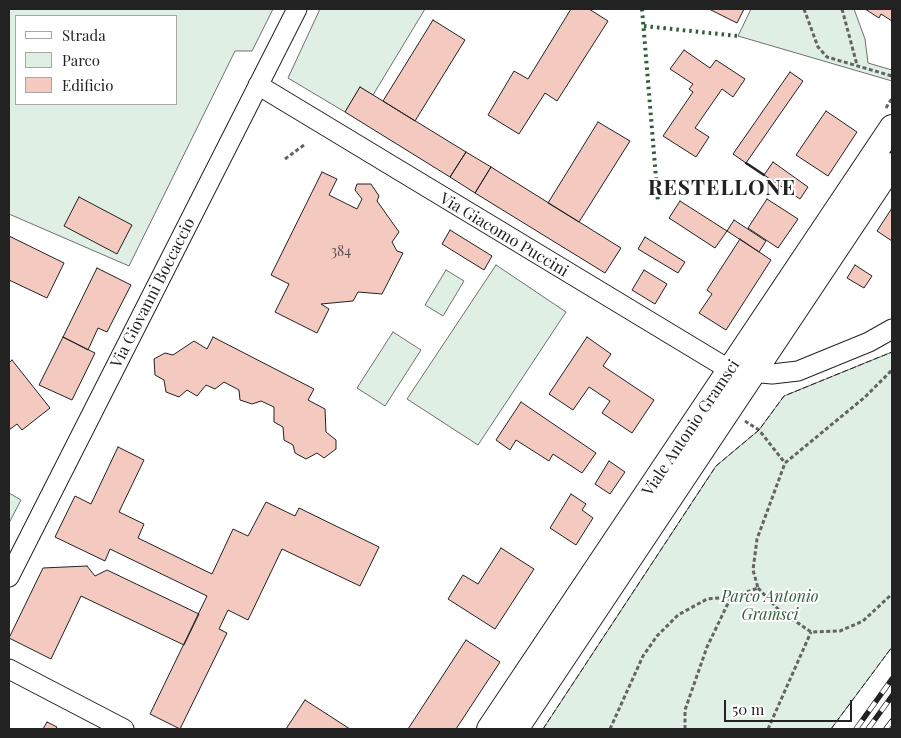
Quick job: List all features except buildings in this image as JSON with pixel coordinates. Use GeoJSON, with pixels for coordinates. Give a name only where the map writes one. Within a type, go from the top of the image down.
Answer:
{"type":"FeatureCollection","features":[{"type":"Feature","properties":{"kind":"main road","name":"Viale Antonio Gramsci"},"geometry":{"type":"LineString","coordinates":[[489,729],[892,126]]}},
{"type":"Feature","properties":{"kind":"main road","name":"Viale Antonio Gramsci"},"geometry":{"type":"LineString","coordinates":[[516,729],[892,164]]}},
{"type":"Feature","properties":{"kind":"street","name":"Via Giovanni Boccaccio"},"geometry":{"type":"LineString","coordinates":[[9,577],[297,9]]}},
{"type":"Feature","properties":{"kind":"street","name":"Via Giacomo Puccini"},"geometry":{"type":"LineString","coordinates":[[258,86],[730,370],[754,374],[798,371],[869,342],[892,329]]}},
{"type":"Feature","properties":{"kind":"street"},"geometry":{"type":"LineString","coordinates":[[9,669],[124,729]]}},
{"type":"Feature","properties":{"kind":"path"},"geometry":{"type":"LineString","coordinates":[[804,9],[818,47],[827,57],[892,76]]}},
{"type":"Feature","properties":{"kind":"path"},"geometry":{"type":"LineString","coordinates":[[842,9],[857,65]]}},
{"type":"Feature","properties":{"kind":"path"},"geometry":{"type":"LineString","coordinates":[[285,159],[304,145]]}},
{"type":"Feature","properties":{"kind":"path"},"geometry":{"type":"LineString","coordinates":[[892,370],[865,397],[785,463],[757,539],[753,570],[758,588],[778,609],[811,632],[840,631],[863,621],[892,594]]}},
{"type":"Feature","properties":{"kind":"path"},"geometry":{"type":"LineString","coordinates":[[741,418],[759,430],[785,463]]}},
{"type":"Feature","properties":{"kind":"path"},"geometry":{"type":"LineString","coordinates":[[610,729],[643,656],[657,636],[678,615],[707,599],[732,596],[758,588]]}},
{"type":"Feature","properties":{"kind":"path"},"geometry":{"type":"LineString","coordinates":[[685,729],[685,710],[707,647],[732,596]]}},
{"type":"Feature","properties":{"kind":"path"},"geometry":{"type":"LineString","coordinates":[[768,729],[811,632]]}},
{"type":"Feature","properties":{"kind":"green space"},"geometry":{"type":"Polygon","coordinates":[[[9,9],[273,9],[252,51],[235,51],[129,266],[9,214],[9,9]]]}},
{"type":"Feature","properties":{"kind":"green space"},"geometry":{"type":"Polygon","coordinates":[[[320,9],[425,9],[373,95],[360,87],[345,112],[288,78],[320,9]]]}},
{"type":"Feature","properties":{"kind":"green space"},"geometry":{"type":"Polygon","coordinates":[[[751,9],[854,9],[865,39],[868,63],[892,70],[892,81],[738,36],[751,9]]]}},
{"type":"Feature","properties":{"kind":"green space"},"geometry":{"type":"Polygon","coordinates":[[[496,265],[566,312],[478,445],[407,399],[496,265]]]}},
{"type":"Feature","properties":{"kind":"green space"},"geometry":{"type":"Polygon","coordinates":[[[446,270],[464,281],[443,316],[425,305],[446,270]]]}},
{"type":"Feature","properties":{"kind":"green space"},"geometry":{"type":"Polygon","coordinates":[[[393,332],[421,350],[385,406],[357,388],[393,332]]]}},
{"type":"Feature","properties":{"kind":"green space","name":"Parco Antonio Gramsci"},"geometry":{"type":"Polygon","coordinates":[[[892,352],[892,647],[831,729],[543,729],[716,466],[759,430],[784,396],[892,352]]]}},
{"type":"Feature","properties":{"kind":"green space"},"geometry":{"type":"Polygon","coordinates":[[[9,493],[21,500],[9,523],[9,493]]]}},
{"type":"Feature","properties":{"kind":"railway"},"geometry":{"type":"LineString","coordinates":[[856,729],[892,679]]}},
{"type":"Feature","properties":{"kind":"railway"},"geometry":{"type":"LineString","coordinates":[[868,729],[892,696]]}},
{"type":"Feature","properties":{"kind":"railway"},"geometry":{"type":"LineString","coordinates":[[886,729],[892,721]]}},
{"type":"Feature","properties":{"kind":"hedge"},"geometry":{"type":"LineString","coordinates":[[642,9],[658,202]]}},
{"type":"Feature","properties":{"kind":"hedge"},"geometry":{"type":"LineString","coordinates":[[644,26],[738,36]]}},
{"type":"Feature","properties":{"kind":"fence"},"geometry":{"type":"LineString","coordinates":[[543,729],[716,466],[759,430],[784,396],[892,352]]}},
{"type":"Feature","properties":{"kind":"fence"},"geometry":{"type":"LineString","coordinates":[[831,729],[892,647]]}},
{"type":"Feature","properties":{"kind":"wall"},"geometry":{"type":"LineString","coordinates":[[746,163],[764,175]]}},
{"type":"Feature","properties":{"kind":"district","name":"RESTELLONE"},"geometry":{"type":"Point","coordinates":[722,188]}}]}
